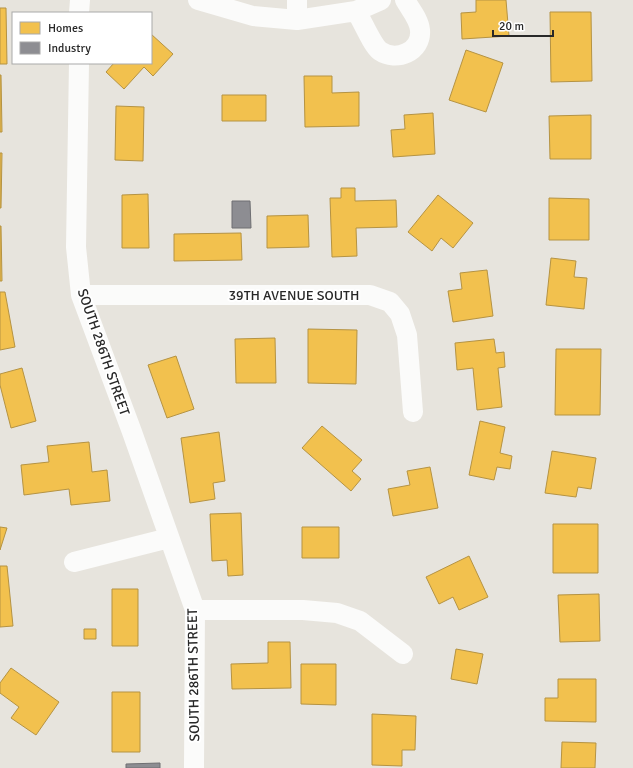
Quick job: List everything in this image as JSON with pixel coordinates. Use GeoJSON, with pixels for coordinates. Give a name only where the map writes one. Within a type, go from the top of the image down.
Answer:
{"type":"FeatureCollection","features":[{"type":"Feature","properties":{"kind":"street"},"geometry":{"type":"LineString","coordinates":[[80,0],[80,12]]}},
{"type":"Feature","properties":{"kind":"street"},"geometry":{"type":"LineString","coordinates":[[198,0],[253,16],[297,20],[356,11],[381,0]]}},
{"type":"Feature","properties":{"kind":"street"},"geometry":{"type":"LineString","coordinates":[[297,0],[297,20]]}},
{"type":"Feature","properties":{"kind":"street"},"geometry":{"type":"LineString","coordinates":[[356,11],[379,50],[387,55],[396,56],[406,54],[413,49],[419,41],[420,32],[418,22],[405,0]]}},
{"type":"Feature","properties":{"kind":"street","name":"SOUTH 286TH STREET"},"geometry":{"type":"LineString","coordinates":[[79,64],[76,247],[81,295],[132,432],[194,610],[194,768]]}},
{"type":"Feature","properties":{"kind":"street","name":"39TH AVENUE SOUTH"},"geometry":{"type":"LineString","coordinates":[[81,295],[370,294],[390,302],[400,314],[407,335],[413,412]]}},
{"type":"Feature","properties":{"kind":"street"},"geometry":{"type":"LineString","coordinates":[[74,562],[169,538]]}},
{"type":"Feature","properties":{"kind":"street"},"geometry":{"type":"LineString","coordinates":[[194,610],[303,610],[337,613],[360,621],[403,654]]}},
{"type":"Feature","properties":{"kind":"building: Homes"},"geometry":{"type":"Polygon","coordinates":[[[476,0],[506,0],[509,36],[462,39],[461,13],[476,12],[476,0]]]}},
{"type":"Feature","properties":{"kind":"building: Homes"},"geometry":{"type":"Polygon","coordinates":[[[0,8],[6,8],[7,64],[0,64],[0,8]]]}},
{"type":"Feature","properties":{"kind":"building: Homes"},"geometry":{"type":"Polygon","coordinates":[[[550,12],[591,12],[592,81],[551,82],[550,12]]]}},
{"type":"Feature","properties":{"kind":"building: Homes"},"geometry":{"type":"Polygon","coordinates":[[[152,35],[173,54],[153,76],[144,67],[124,89],[106,72],[113,64],[152,64],[152,35]]]}},
{"type":"Feature","properties":{"kind":"building: Homes"},"geometry":{"type":"Polygon","coordinates":[[[466,50],[503,63],[486,112],[449,100],[466,50]]]}},
{"type":"Feature","properties":{"kind":"building: Homes"},"geometry":{"type":"Polygon","coordinates":[[[1,75],[2,132],[0,132],[1,75]]]}},
{"type":"Feature","properties":{"kind":"building: Homes"},"geometry":{"type":"Polygon","coordinates":[[[304,76],[332,76],[332,93],[359,92],[359,126],[305,127],[304,76]]]}},
{"type":"Feature","properties":{"kind":"building: Homes"},"geometry":{"type":"Polygon","coordinates":[[[222,95],[266,95],[266,121],[222,121],[222,95]]]}},
{"type":"Feature","properties":{"kind":"building: Homes"},"geometry":{"type":"Polygon","coordinates":[[[116,106],[144,107],[143,161],[115,160],[116,106]]]}},
{"type":"Feature","properties":{"kind":"building: Homes"},"geometry":{"type":"Polygon","coordinates":[[[433,113],[435,154],[393,157],[391,130],[405,129],[404,115],[433,113]]]}},
{"type":"Feature","properties":{"kind":"building: Homes"},"geometry":{"type":"Polygon","coordinates":[[[591,115],[591,159],[550,159],[549,116],[591,115]]]}},
{"type":"Feature","properties":{"kind":"building: Homes"},"geometry":{"type":"Polygon","coordinates":[[[0,153],[2,153],[1,208],[0,208],[0,153]]]}},
{"type":"Feature","properties":{"kind":"building: Homes"},"geometry":{"type":"Polygon","coordinates":[[[341,188],[355,188],[355,201],[396,200],[397,227],[356,228],[357,256],[332,257],[330,198],[341,198],[341,188]]]}},
{"type":"Feature","properties":{"kind":"building: Homes"},"geometry":{"type":"Polygon","coordinates":[[[148,194],[149,248],[122,248],[122,195],[148,194]]]}},
{"type":"Feature","properties":{"kind":"building: Homes"},"geometry":{"type":"Polygon","coordinates":[[[438,195],[473,223],[453,248],[441,238],[432,251],[408,232],[438,195]]]}},
{"type":"Feature","properties":{"kind":"building: Homes"},"geometry":{"type":"Polygon","coordinates":[[[549,198],[589,199],[589,240],[549,240],[549,198]]]}},
{"type":"Feature","properties":{"kind":"building: Homes"},"geometry":{"type":"Polygon","coordinates":[[[308,215],[309,247],[267,248],[267,216],[308,215]]]}},
{"type":"Feature","properties":{"kind":"building: Homes"},"geometry":{"type":"Polygon","coordinates":[[[1,226],[2,281],[0,281],[1,226]]]}},
{"type":"Feature","properties":{"kind":"building: Homes"},"geometry":{"type":"Polygon","coordinates":[[[241,233],[242,260],[174,261],[174,234],[241,233]]]}},
{"type":"Feature","properties":{"kind":"building: Homes"},"geometry":{"type":"Polygon","coordinates":[[[551,258],[576,261],[574,277],[587,278],[584,309],[546,305],[551,258]]]}},
{"type":"Feature","properties":{"kind":"building: Homes"},"geometry":{"type":"Polygon","coordinates":[[[487,270],[493,316],[453,322],[448,291],[462,289],[460,273],[487,270]]]}},
{"type":"Feature","properties":{"kind":"building: Homes"},"geometry":{"type":"Polygon","coordinates":[[[0,292],[5,292],[15,347],[0,350],[0,292]]]}},
{"type":"Feature","properties":{"kind":"building: Homes"},"geometry":{"type":"Polygon","coordinates":[[[308,329],[357,330],[356,384],[308,383],[308,329]]]}},
{"type":"Feature","properties":{"kind":"building: Homes"},"geometry":{"type":"Polygon","coordinates":[[[275,338],[276,383],[236,383],[235,339],[275,338]]]}},
{"type":"Feature","properties":{"kind":"building: Homes"},"geometry":{"type":"Polygon","coordinates":[[[494,339],[496,353],[504,352],[505,367],[498,368],[502,407],[477,410],[473,368],[457,370],[455,343],[494,339]]]}},
{"type":"Feature","properties":{"kind":"building: Homes"},"geometry":{"type":"Polygon","coordinates":[[[556,349],[601,349],[600,415],[555,415],[556,349]]]}},
{"type":"Feature","properties":{"kind":"building: Homes"},"geometry":{"type":"Polygon","coordinates":[[[176,356],[194,409],[167,418],[148,365],[176,356]]]}},
{"type":"Feature","properties":{"kind":"building: Homes"},"geometry":{"type":"Polygon","coordinates":[[[22,368],[36,421],[11,428],[0,385],[0,374],[22,368]]]}},
{"type":"Feature","properties":{"kind":"building: Homes"},"geometry":{"type":"Polygon","coordinates":[[[480,421],[505,427],[500,453],[512,456],[510,469],[497,467],[494,480],[469,475],[480,421]]]}},
{"type":"Feature","properties":{"kind":"building: Homes"},"geometry":{"type":"Polygon","coordinates":[[[322,426],[362,460],[352,471],[361,479],[351,491],[302,448],[322,426]]]}},
{"type":"Feature","properties":{"kind":"building: Homes"},"geometry":{"type":"Polygon","coordinates":[[[219,432],[225,481],[213,483],[215,499],[190,503],[181,438],[219,432]]]}},
{"type":"Feature","properties":{"kind":"building: Homes"},"geometry":{"type":"Polygon","coordinates":[[[89,442],[92,472],[107,470],[110,501],[71,505],[69,489],[24,495],[21,465],[49,462],[47,446],[89,442]]]}},
{"type":"Feature","properties":{"kind":"building: Homes"},"geometry":{"type":"Polygon","coordinates":[[[552,451],[596,458],[591,489],[578,487],[576,497],[545,493],[552,451]]]}},
{"type":"Feature","properties":{"kind":"building: Homes"},"geometry":{"type":"Polygon","coordinates":[[[430,467],[438,508],[393,516],[388,489],[410,485],[407,471],[430,467]]]}},
{"type":"Feature","properties":{"kind":"building: Homes"},"geometry":{"type":"Polygon","coordinates":[[[241,513],[243,575],[228,576],[227,560],[212,561],[210,514],[241,513]]]}},
{"type":"Feature","properties":{"kind":"building: Homes"},"geometry":{"type":"Polygon","coordinates":[[[553,524],[598,524],[598,573],[553,573],[553,524]]]}},
{"type":"Feature","properties":{"kind":"building: Homes"},"geometry":{"type":"Polygon","coordinates":[[[0,527],[7,528],[0,550],[0,527]]]}},
{"type":"Feature","properties":{"kind":"building: Homes"},"geometry":{"type":"Polygon","coordinates":[[[302,527],[339,527],[339,558],[302,558],[302,527]]]}},
{"type":"Feature","properties":{"kind":"building: Homes"},"geometry":{"type":"Polygon","coordinates":[[[469,556],[488,597],[459,610],[453,597],[439,604],[426,577],[469,556]]]}},
{"type":"Feature","properties":{"kind":"building: Homes"},"geometry":{"type":"Polygon","coordinates":[[[0,566],[7,566],[13,626],[0,627],[0,566]]]}},
{"type":"Feature","properties":{"kind":"building: Homes"},"geometry":{"type":"Polygon","coordinates":[[[112,589],[138,589],[138,646],[112,646],[112,589]]]}},
{"type":"Feature","properties":{"kind":"building: Homes"},"geometry":{"type":"Polygon","coordinates":[[[599,594],[600,641],[560,642],[558,595],[599,594]]]}},
{"type":"Feature","properties":{"kind":"building: Homes"},"geometry":{"type":"Polygon","coordinates":[[[84,629],[96,629],[96,639],[84,639],[84,629]]]}},
{"type":"Feature","properties":{"kind":"building: Homes"},"geometry":{"type":"Polygon","coordinates":[[[268,642],[290,642],[291,688],[232,689],[231,664],[268,663],[268,642]]]}},
{"type":"Feature","properties":{"kind":"building: Homes"},"geometry":{"type":"Polygon","coordinates":[[[456,649],[483,654],[477,684],[451,679],[456,649]]]}},
{"type":"Feature","properties":{"kind":"building: Homes"},"geometry":{"type":"Polygon","coordinates":[[[301,664],[336,664],[336,705],[301,704],[301,664]]]}},
{"type":"Feature","properties":{"kind":"building: Homes"},"geometry":{"type":"Polygon","coordinates":[[[11,668],[59,702],[36,735],[11,718],[19,707],[0,693],[0,683],[11,668]]]}},
{"type":"Feature","properties":{"kind":"building: Homes"},"geometry":{"type":"Polygon","coordinates":[[[558,679],[596,679],[596,722],[545,721],[545,698],[558,698],[558,679]]]}},
{"type":"Feature","properties":{"kind":"building: Homes"},"geometry":{"type":"Polygon","coordinates":[[[112,692],[140,692],[140,752],[112,752],[112,692]]]}},
{"type":"Feature","properties":{"kind":"building: Homes"},"geometry":{"type":"Polygon","coordinates":[[[372,714],[416,716],[415,750],[402,750],[402,766],[372,765],[372,714]]]}},
{"type":"Feature","properties":{"kind":"building: Homes"},"geometry":{"type":"Polygon","coordinates":[[[562,742],[596,743],[595,768],[561,768],[562,742]]]}},
{"type":"Feature","properties":{"kind":"building: Industry"},"geometry":{"type":"Polygon","coordinates":[[[232,201],[250,201],[251,228],[232,228],[232,201]]]}},
{"type":"Feature","properties":{"kind":"building: Industry"},"geometry":{"type":"Polygon","coordinates":[[[160,763],[160,768],[126,768],[126,764],[160,763]]]}}]}
